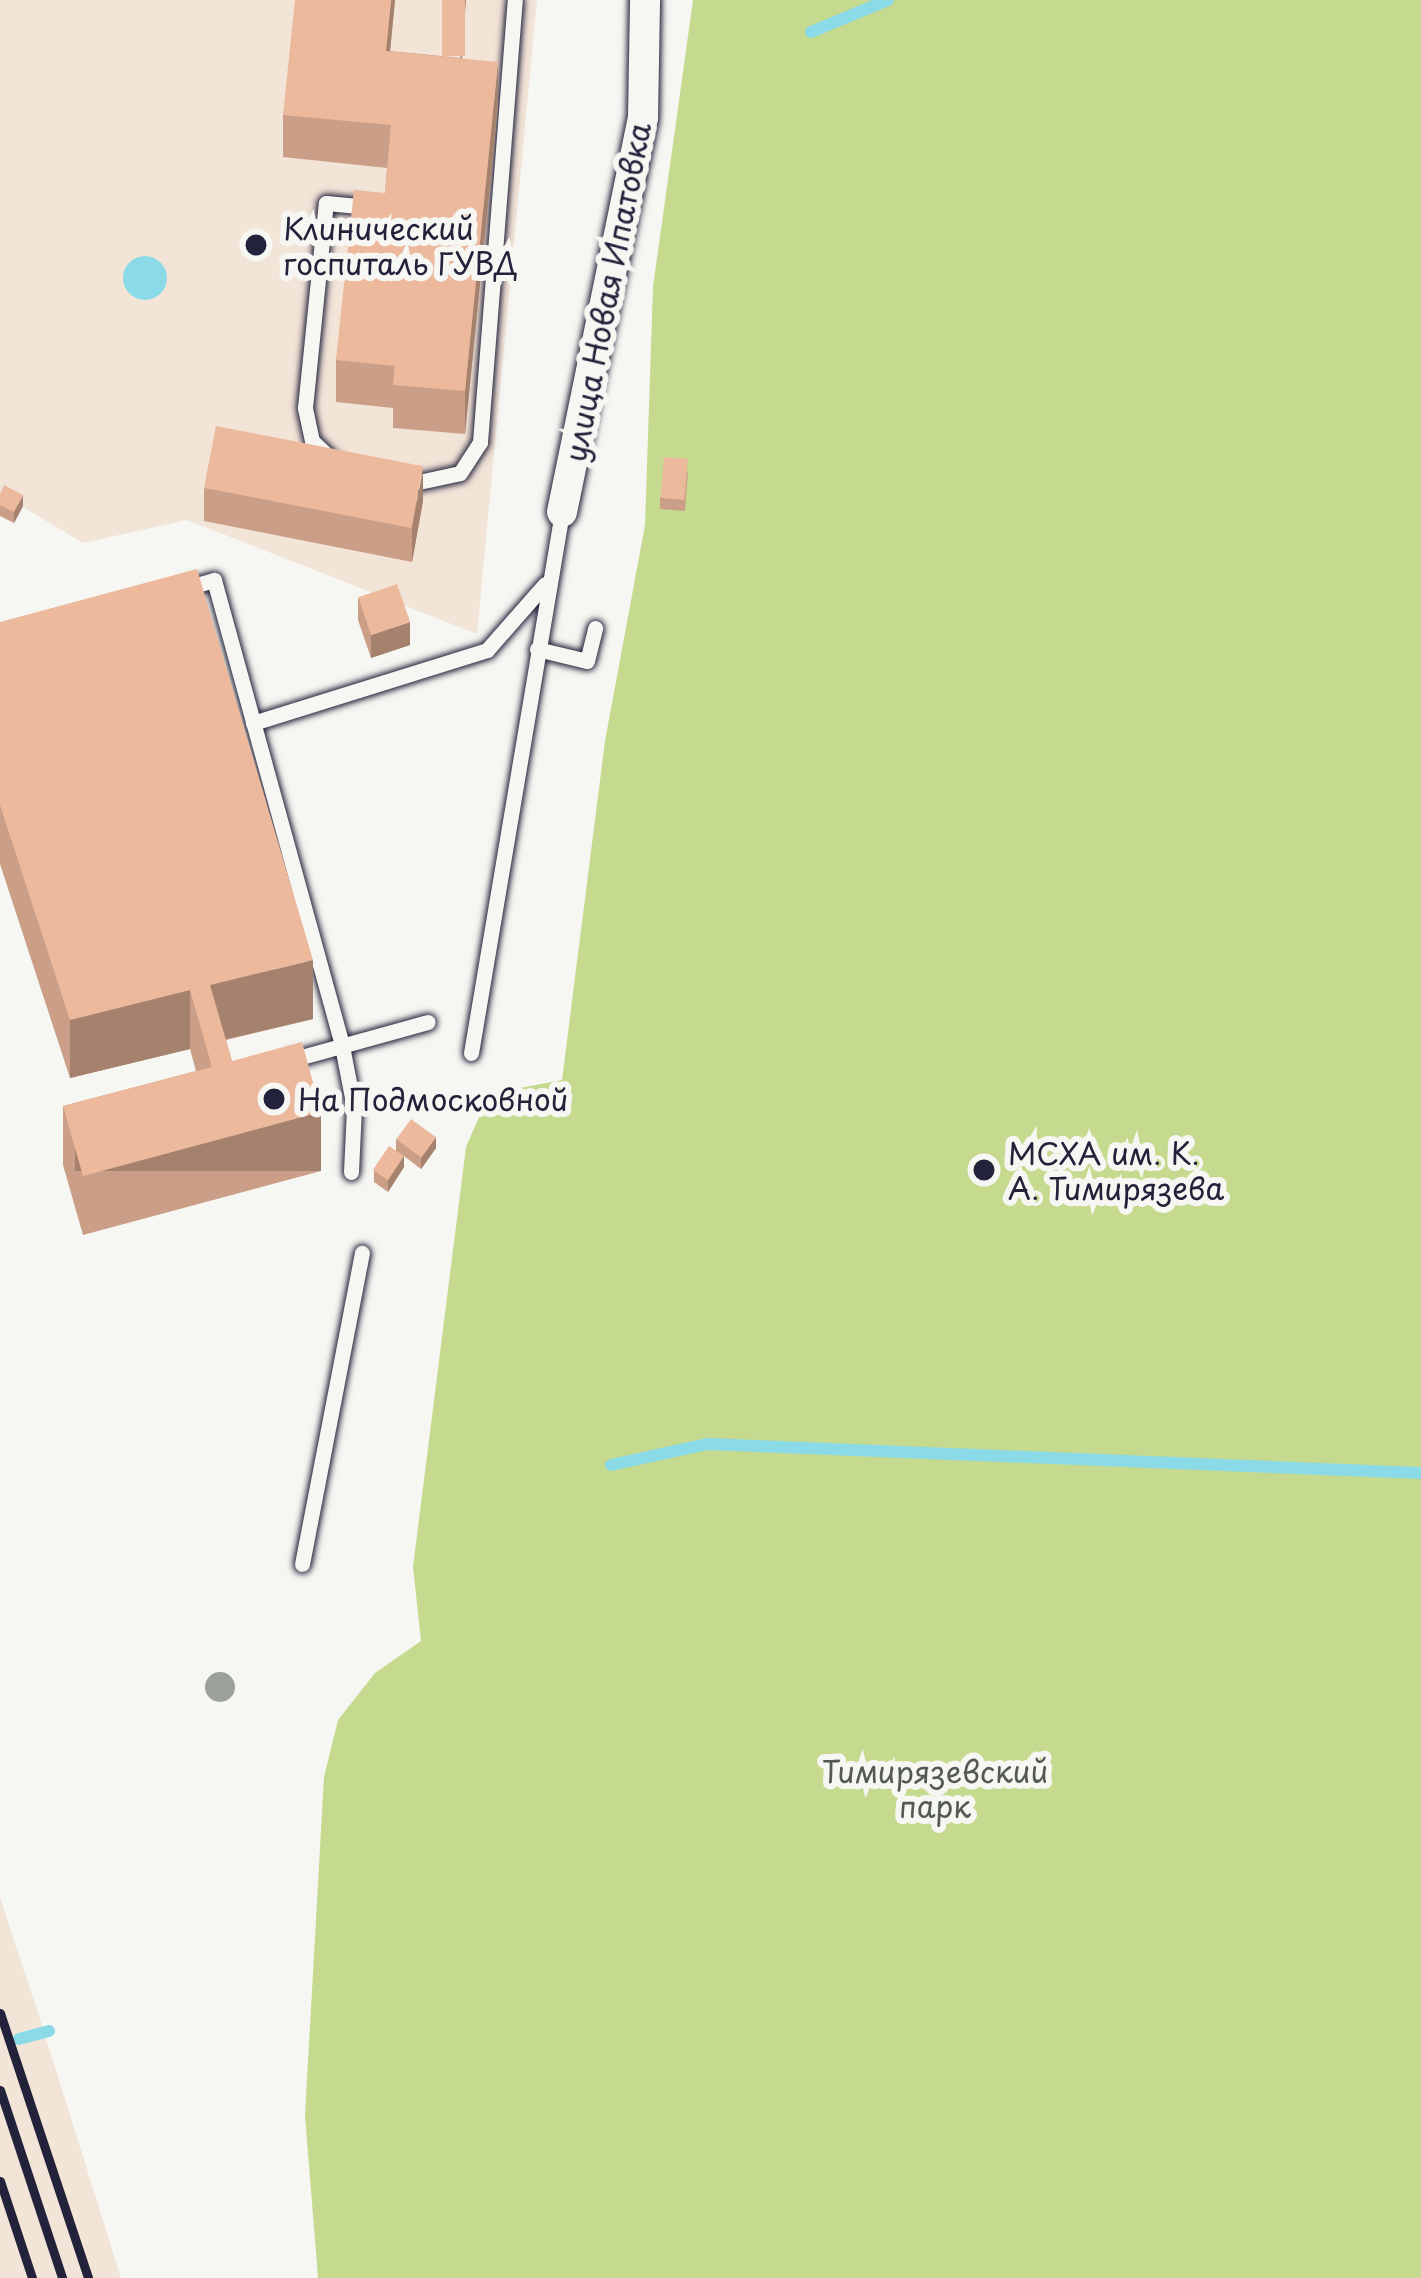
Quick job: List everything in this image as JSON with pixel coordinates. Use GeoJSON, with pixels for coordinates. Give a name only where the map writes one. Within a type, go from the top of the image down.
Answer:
{"type":"FeatureCollection","features":[{"type":"Feature","properties":{"kind":"street","name":"улица Новая Ипатовка"},"geometry":{"type":"LineString","coordinates":[[562,512],[644,118],[645,0]]}},
{"type":"Feature","properties":{"kind":"lane"},"geometry":{"type":"LineString","coordinates":[[378,479],[410,485],[460,473],[480,442],[515,0]]}},
{"type":"Feature","properties":{"kind":"lane"},"geometry":{"type":"LineString","coordinates":[[346,473],[312,441],[308,354],[326,203],[374,208]]}},
{"type":"Feature","properties":{"kind":"lane"},"geometry":{"type":"LineString","coordinates":[[471,1054],[562,512]]}},
{"type":"Feature","properties":{"kind":"lane"},"geometry":{"type":"LineString","coordinates":[[171,592],[214,580],[342,1046],[354,1108],[351,1172]]}},
{"type":"Feature","properties":{"kind":"lane"},"geometry":{"type":"LineString","coordinates":[[253,723],[487,650],[548,581]]}},
{"type":"Feature","properties":{"kind":"lane"},"geometry":{"type":"LineString","coordinates":[[537,649],[587,661],[595,628]]}},
{"type":"Feature","properties":{"kind":"lane"},"geometry":{"type":"LineString","coordinates":[[261,1069],[428,1022]]}},
{"type":"Feature","properties":{"kind":"lane"},"geometry":{"type":"LineString","coordinates":[[302,1564],[362,1253]]}},
{"type":"Feature","properties":{"kind":"shaded area","name":"Клинический госпиталь ГУВД"},"geometry":{"type":"Polygon","coordinates":[[[0,0],[537,0],[477,634],[187,520],[83,543],[0,493],[0,0]]]}},
{"type":"Feature","properties":{"kind":"shaded area"},"geometry":{"type":"Polygon","coordinates":[[[0,1897],[38,2013],[121,2278],[0,2278],[0,1897]]]}},
{"type":"Feature","properties":{"kind":"green space","name":"Тимирязевский парк"},"geometry":{"type":"Polygon","coordinates":[[[693,0],[1421,0],[1421,2278],[318,2278],[305,2115],[324,1777],[338,1720],[375,1673],[421,1641],[413,1567],[466,1147],[489,1094],[562,1080],[605,741],[645,525],[653,287],[693,0]]]}},
{"type":"Feature","properties":{"kind":"water"},"geometry":{"type":"Polygon","coordinates":[[[145,256],[160,263],[167,278],[160,293],[145,300],[130,293],[123,278],[130,263],[145,256]]]}},
{"type":"Feature","properties":{"kind":"building"},"geometry":{"type":"Polygon","coordinates":[[[295,0],[391,0],[386,51],[498,62],[465,391],[393,385],[395,366],[336,360],[354,190],[385,193],[391,125],[283,115],[295,0]]]}},
{"type":"Feature","properties":{"kind":"building"},"geometry":{"type":"Polygon","coordinates":[[[442,0],[465,0],[465,56],[442,56],[442,0]]]}},
{"type":"Feature","properties":{"kind":"building"},"geometry":{"type":"Polygon","coordinates":[[[216,426],[423,466],[411,528],[204,488],[216,426]]]}},
{"type":"Feature","properties":{"kind":"building"},"geometry":{"type":"Polygon","coordinates":[[[664,457],[688,459],[684,500],[660,498],[664,457]]]}},
{"type":"Feature","properties":{"kind":"building"},"geometry":{"type":"Polygon","coordinates":[[[4,485],[23,495],[14,512],[0,505],[4,485]]]}},
{"type":"Feature","properties":{"kind":"building"},"geometry":{"type":"Polygon","coordinates":[[[197,569],[313,960],[210,985],[232,1061],[302,1042],[321,1112],[83,1176],[63,1106],[212,1067],[190,990],[70,1020],[0,805],[0,622],[197,569]]]}},
{"type":"Feature","properties":{"kind":"building"},"geometry":{"type":"Polygon","coordinates":[[[397,584],[410,622],[371,635],[358,597],[397,584]]]}},
{"type":"Feature","properties":{"kind":"building"},"geometry":{"type":"Polygon","coordinates":[[[411,1119],[436,1137],[421,1157],[396,1139],[411,1119]]]}},
{"type":"Feature","properties":{"kind":"building"},"geometry":{"type":"Polygon","coordinates":[[[389,1146],[404,1156],[388,1180],[373,1170],[389,1146]]]}},
{"type":"Feature","properties":{"kind":"waterway"},"geometry":{"type":"LineString","coordinates":[[811,32],[888,0]]}},
{"type":"Feature","properties":{"kind":"waterway"},"geometry":{"type":"LineString","coordinates":[[611,1465],[707,1444],[1421,1473]]}},
{"type":"Feature","properties":{"kind":"waterway"},"geometry":{"type":"LineString","coordinates":[[19,2039],[49,2031]]}},
{"type":"Feature","properties":{"kind":"railway"},"geometry":{"type":"LineString","coordinates":[[0,2013],[88,2278]]}},
{"type":"Feature","properties":{"kind":"railway"},"geometry":{"type":"LineString","coordinates":[[0,2090],[62,2278]]}},
{"type":"Feature","properties":{"kind":"railway"},"geometry":{"type":"LineString","coordinates":[[0,2181],[32,2278]]}},
{"type":"Feature","properties":{"kind":"place","name":"Клинический госпиталь ГУВД"},"geometry":{"type":"Point","coordinates":[256,245]}},
{"type":"Feature","properties":{"kind":"place","name":"На Подмосковной"},"geometry":{"type":"Point","coordinates":[274,1099]}},
{"type":"Feature","properties":{"kind":"place","name":"МСХА им. К. А. Тимирязева"},"geometry":{"type":"Point","coordinates":[984,1170]}}]}
